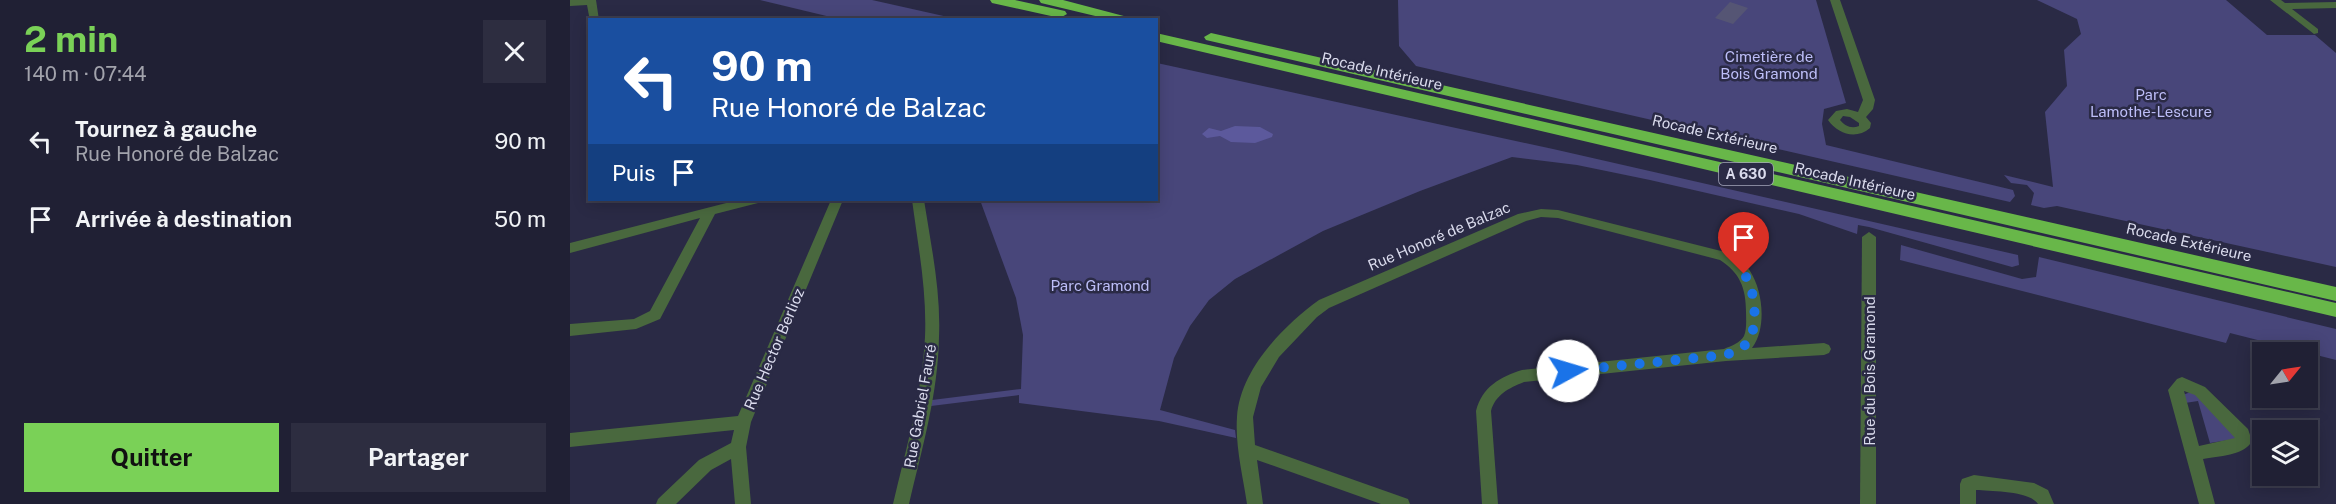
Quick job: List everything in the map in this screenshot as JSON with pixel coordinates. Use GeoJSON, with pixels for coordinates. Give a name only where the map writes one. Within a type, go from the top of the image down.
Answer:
{"type":"FeatureCollection","features":[{"type":"Feature","properties":{"kind":"highway"},"geometry":{"type":"LineString","coordinates":[[998,0],[1073,18]]}},
{"type":"Feature","properties":{"kind":"highway"},"geometry":{"type":"LineString","coordinates":[[1046,0],[1123,18]]}},
{"type":"Feature","properties":{"kind":"highway","name":"Rocade Extérieure"},"geometry":{"type":"LineString","coordinates":[[1158,25],[2336,294]]}},
{"type":"Feature","properties":{"kind":"highway","name":"Rocade Intérieure"},"geometry":{"type":"LineString","coordinates":[[1158,37],[2336,310]]}},
{"type":"Feature","properties":{"kind":"street"},"geometry":{"type":"LineString","coordinates":[[570,3],[587,0],[592,2],[594,18]]}},
{"type":"Feature","properties":{"kind":"street"},"geometry":{"type":"LineString","coordinates":[[1835,0],[1841,25],[1851,43],[1869,100],[1868,109],[1860,117]]}},
{"type":"Feature","properties":{"kind":"street"},"geometry":{"type":"LineString","coordinates":[[2279,3],[2336,5]]}},
{"type":"Feature","properties":{"kind":"street"},"geometry":{"type":"LineString","coordinates":[[2279,3],[2314,31]]}},
{"type":"Feature","properties":{"kind":"street"},"geometry":{"type":"LineString","coordinates":[[570,248],[749,201]]}},
{"type":"Feature","properties":{"kind":"street","name":"Rue Hector Berlioz"},"geometry":{"type":"LineString","coordinates":[[743,504],[738,447],[743,422],[837,201]]}},
{"type":"Feature","properties":{"kind":"street","name":"Rue Gabriel Fauré"},"geometry":{"type":"LineString","coordinates":[[901,504],[932,355],[929,286],[918,201]]}},
{"type":"Feature","properties":{"kind":"street"},"geometry":{"type":"LineString","coordinates":[[570,330],[636,324],[655,315],[710,211]]}},
{"type":"Feature","properties":{"kind":"street","name":"Rue Honoré de Balzac"},"geometry":{"type":"LineString","coordinates":[[1255,504],[1245,416],[1251,393],[1260,374],[1283,342],[1309,314],[1324,304],[1507,223],[1541,213],[1581,219],[1724,256],[1740,267],[1753,289],[1753,328],[1749,339],[1742,348],[1726,355]]}},
{"type":"Feature","properties":{"kind":"street","name":"Rue du Bois Gramond"},"geometry":{"type":"LineString","coordinates":[[1868,504],[1869,237]]}},
{"type":"Feature","properties":{"kind":"street"},"geometry":{"type":"LineString","coordinates":[[1490,504],[1481,413],[1494,391],[1507,382],[1522,376],[1726,355],[1824,349]]}},
{"type":"Feature","properties":{"kind":"street"},"geometry":{"type":"LineString","coordinates":[[2193,454],[2236,446],[2244,441],[2242,434],[2200,391],[2182,383],[2176,390],[2193,454],[2207,504]]}},
{"type":"Feature","properties":{"kind":"street"},"geometry":{"type":"LineString","coordinates":[[570,440],[743,422]]}},
{"type":"Feature","properties":{"kind":"street"},"geometry":{"type":"LineString","coordinates":[[664,504],[705,465],[738,447]]}},
{"type":"Feature","properties":{"kind":"street"},"geometry":{"type":"LineString","coordinates":[[1249,450],[1402,504]]}},
{"type":"Feature","properties":{"kind":"street"},"geometry":{"type":"LineString","coordinates":[[1968,504],[1968,484],[1974,482],[2028,488],[2042,495],[2046,504]]}},
{"type":"Feature","properties":{"kind":"green space"},"geometry":{"type":"Polygon","coordinates":[[[760,0],[872,0],[953,18],[835,18],[760,0]]]}},
{"type":"Feature","properties":{"kind":"green space","name":"Cimetière de Bois Gramond"},"geometry":{"type":"Polygon","coordinates":[[[1398,0],[1816,0],[1846,103],[1824,109],[1822,124],[1826,145],[2013,190],[2015,196],[2010,202],[1416,66],[1399,46],[1398,0]]]}},
{"type":"Feature","properties":{"kind":"green space","name":"Parc Lamothe-Lescure"},"geometry":{"type":"Polygon","coordinates":[[[2037,0],[2226,0],[2267,35],[2315,35],[2336,53],[2336,267],[2057,206],[2044,208],[2031,205],[2034,193],[2027,185],[2011,183],[2004,175],[2053,187],[2045,112],[2067,86],[2064,50],[2081,34],[2077,19],[2037,0]]]}},
{"type":"Feature","properties":{"kind":"green space","name":"Parc Gramond"},"geometry":{"type":"Polygon","coordinates":[[[1158,63],[1553,149],[2018,255],[2019,265],[2012,267],[1869,227],[1858,225],[1857,234],[1799,214],[1650,180],[1577,165],[1512,157],[1420,191],[1323,231],[1235,279],[1209,300],[1190,326],[1174,358],[1160,410],[1235,430],[1236,438],[1159,421],[1019,403],[1019,395],[931,406],[932,400],[1021,389],[1023,335],[1016,298],[980,201],[1158,201],[1158,63]]]}},
{"type":"Feature","properties":{"kind":"green space"},"geometry":{"type":"Polygon","coordinates":[[[1901,245],[2022,279],[2036,277],[2039,257],[2336,329],[2336,360],[2318,355],[2318,342],[2265,342],[2230,333],[2226,343],[1900,260],[1901,245]]]}},
{"type":"Feature","properties":{"kind":"green space"},"geometry":{"type":"Polygon","coordinates":[[[2193,391],[2235,430],[2235,439],[2210,443],[2198,401],[2185,403],[2183,395],[2193,391]]]}},
{"type":"Feature","properties":{"kind":"shaded area"},"geometry":{"type":"Polygon","coordinates":[[[1235,126],[1260,127],[1273,134],[1272,137],[1255,143],[1231,142],[1220,136],[1207,138],[1202,134],[1209,128],[1221,131],[1235,126]]]}},
{"type":"Feature","properties":{"kind":"building"},"geometry":{"type":"Polygon","coordinates":[[[1730,2],[1748,8],[1733,24],[1715,18],[1730,2]]]}},
{"type":"Feature","properties":{"kind":"route"},"geometry":{"type":"LineString","coordinates":[[1568,371],[1726,355],[1742,348],[1753,328],[1753,289],[1744,274]]}}]}
